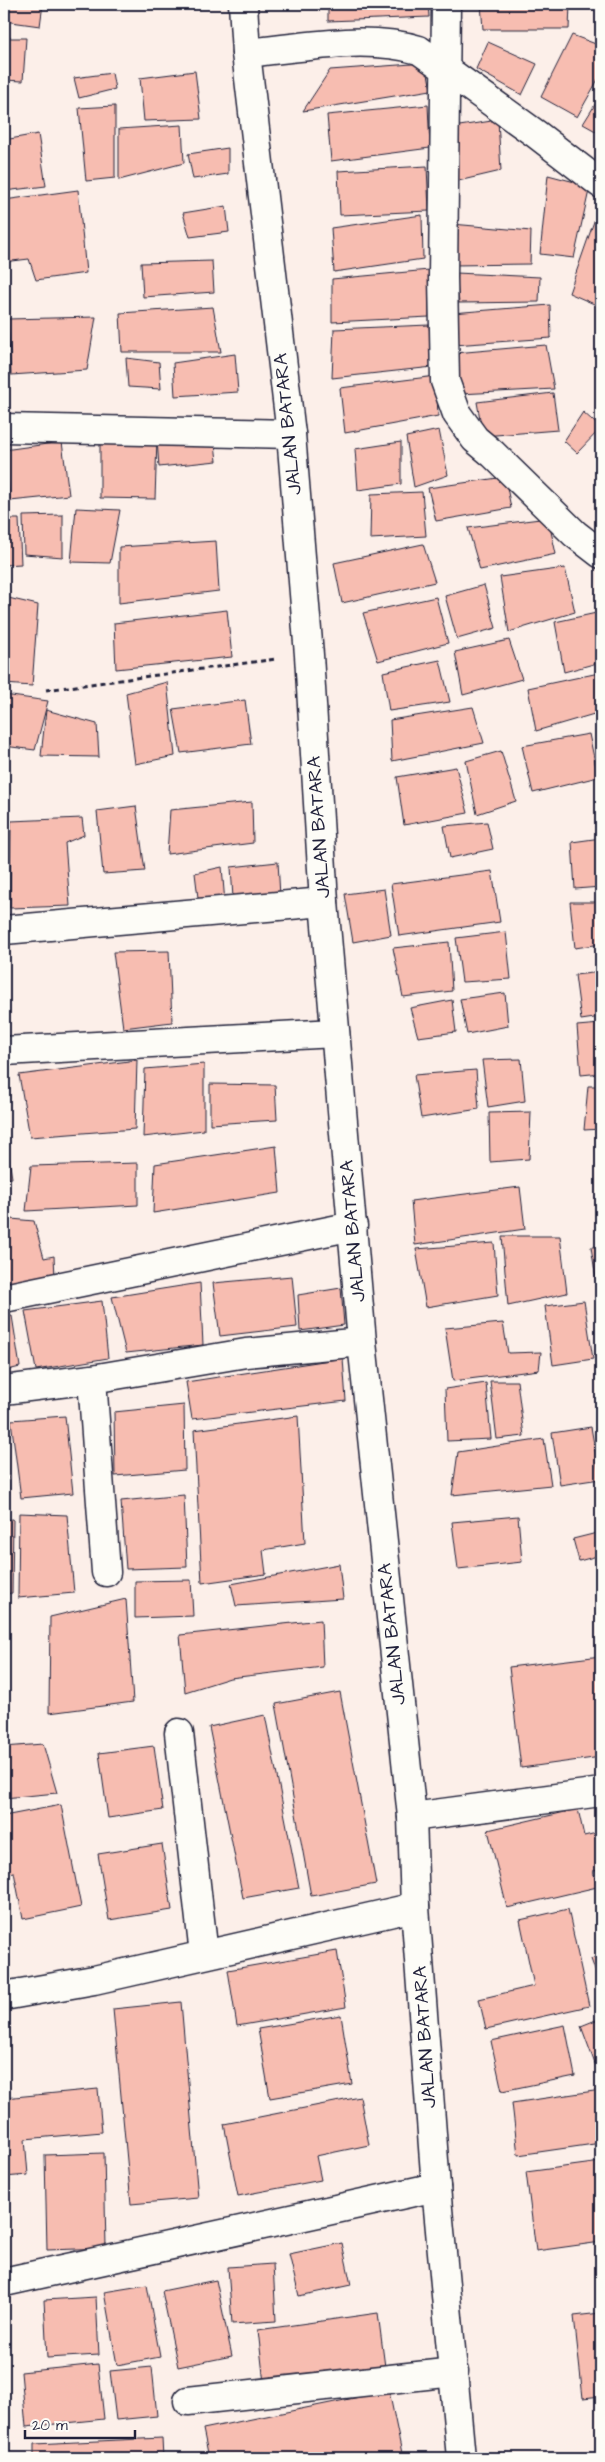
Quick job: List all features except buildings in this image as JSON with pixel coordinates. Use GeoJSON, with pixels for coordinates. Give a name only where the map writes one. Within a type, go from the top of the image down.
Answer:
{"type":"FeatureCollection","features":[{"type":"Feature","properties":{"kind":"street","name":"JALAN BATARA"},"geometry":{"type":"LineString","coordinates":[[243,4],[246,53],[291,434],[309,655],[324,902],[362,1342],[412,1817],[415,1908],[436,2187],[454,2372],[460,2458]]}},
{"type":"Feature","properties":{"kind":"street"},"geometry":{"type":"LineString","coordinates":[[446,4],[443,319],[445,381],[458,414],[475,439],[493,454],[575,534],[601,554]]}},
{"type":"Feature","properties":{"kind":"street"},"geometry":{"type":"LineString","coordinates":[[246,53],[374,42],[400,44],[419,50],[536,134],[601,184]]}},
{"type":"Feature","properties":{"kind":"street"},"geometry":{"type":"LineString","coordinates":[[4,428],[291,434]]}},
{"type":"Feature","properties":{"kind":"street"},"geometry":{"type":"LineString","coordinates":[[4,930],[324,902]]}},
{"type":"Feature","properties":{"kind":"street"},"geometry":{"type":"LineString","coordinates":[[4,1051],[335,1033]]}},
{"type":"Feature","properties":{"kind":"street"},"geometry":{"type":"LineString","coordinates":[[4,1298],[352,1226]]}},
{"type":"Feature","properties":{"kind":"street"},"geometry":{"type":"LineString","coordinates":[[4,1390],[92,1379],[246,1353],[362,1342]]}},
{"type":"Feature","properties":{"kind":"street"},"geometry":{"type":"LineString","coordinates":[[92,1379],[106,1572]]}},
{"type":"Feature","properties":{"kind":"street"},"geometry":{"type":"LineString","coordinates":[[179,1733],[204,1955]]}},
{"type":"Feature","properties":{"kind":"street"},"geometry":{"type":"LineString","coordinates":[[412,1817],[601,1792]]}},
{"type":"Feature","properties":{"kind":"street"},"geometry":{"type":"LineString","coordinates":[[4,1996],[94,1980],[415,1908]]}},
{"type":"Feature","properties":{"kind":"street"},"geometry":{"type":"LineString","coordinates":[[4,2282],[436,2187]]}},
{"type":"Feature","properties":{"kind":"street"},"geometry":{"type":"LineString","coordinates":[[188,2402],[454,2372]]}},
{"type":"Feature","properties":{"kind":"path"},"geometry":{"type":"LineString","coordinates":[[46,690],[309,655]]}}]}
